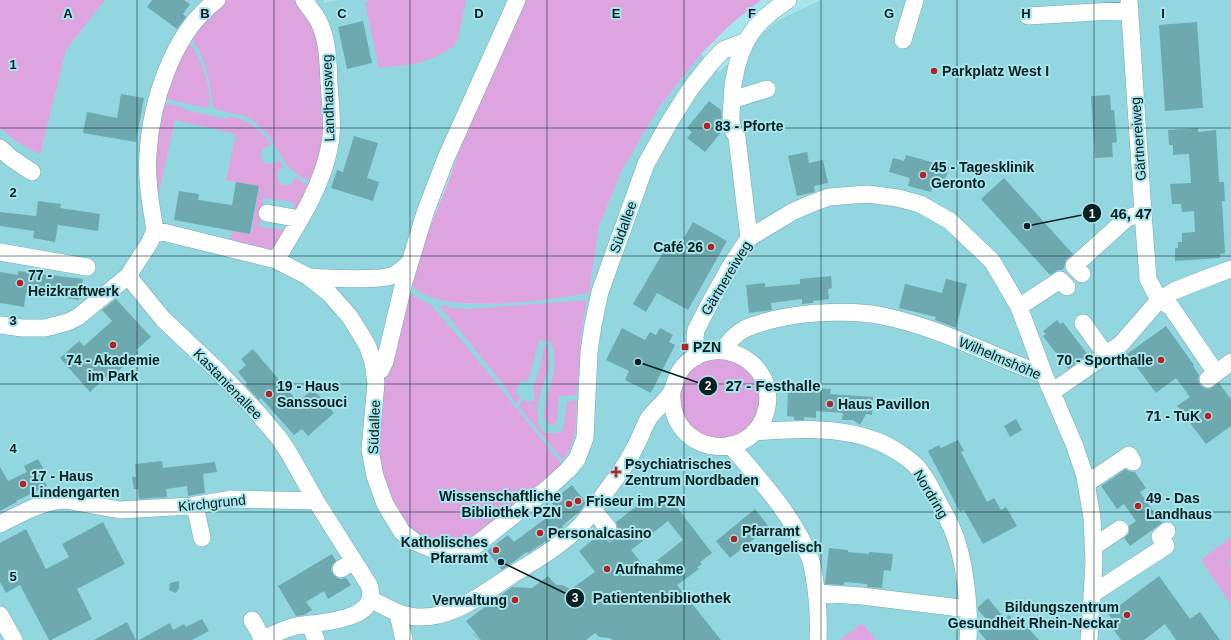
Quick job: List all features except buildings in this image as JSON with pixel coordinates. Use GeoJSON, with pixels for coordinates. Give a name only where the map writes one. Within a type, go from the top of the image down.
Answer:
{"type":"FeatureCollection","features":[{"type":"Feature","properties":{"kind":"street"},"geometry":{"type":"LineString","coordinates":[[0,325],[35,329],[51,327],[68,322],[92,307],[128,276],[150,242],[155,230],[150,198],[148,155],[152,122],[160,87],[170,61],[186,35],[198,17],[217,0]]}},
{"type":"Feature","properties":{"kind":"street","name":"Landhausweg"},"geometry":{"type":"LineString","coordinates":[[276,260],[317,186],[330,148],[331,131],[328,58],[324,38],[318,20],[304,0]]}},
{"type":"Feature","properties":{"kind":"street"},"geometry":{"type":"LineString","coordinates":[[375,372],[381,370],[385,361],[409,263],[425,212],[446,158],[517,0]]}},
{"type":"Feature","properties":{"kind":"street"},"geometry":{"type":"LineString","coordinates":[[749,238],[737,137],[732,130],[731,108],[733,82],[737,62],[744,42],[753,29],[769,12],[788,0]]}},
{"type":"Feature","properties":{"kind":"street"},"geometry":{"type":"LineString","coordinates":[[903,40],[916,0]]}},
{"type":"Feature","properties":{"kind":"street"},"geometry":{"type":"LineString","coordinates":[[1028,16],[1129,5]]}},
{"type":"Feature","properties":{"kind":"street","name":"Gärtnereiweg"},"geometry":{"type":"LineString","coordinates":[[1129,5],[1148,279],[1159,300]]}},
{"type":"Feature","properties":{"kind":"street","name":"Südallee"},"geometry":{"type":"LineString","coordinates":[[309,277],[329,293],[350,317],[368,347],[375,372],[376,382],[370,450],[375,476],[385,504],[402,532],[415,542],[432,549],[452,552],[476,545],[507,522],[568,470],[578,459],[585,438],[588,396],[588,360],[600,292],[646,164],[670,121],[710,64],[723,50],[744,42]]}},
{"type":"Feature","properties":{"kind":"street"},"geometry":{"type":"LineString","coordinates":[[732,101],[767,89]]}},
{"type":"Feature","properties":{"kind":"street"},"geometry":{"type":"LineString","coordinates":[[0,148],[11,158],[32,172]]}},
{"type":"Feature","properties":{"kind":"street","name":"Gärtnereiweg"},"geometry":{"type":"LineString","coordinates":[[696,357],[696,330],[726,275],[749,238],[792,212],[810,204],[829,197],[867,194],[898,198],[920,204],[950,222],[992,261],[1019,307],[1044,374]]}},
{"type":"Feature","properties":{"kind":"street"},"geometry":{"type":"LineString","coordinates":[[267,213],[300,219]]}},
{"type":"Feature","properties":{"kind":"street"},"geometry":{"type":"LineString","coordinates":[[1082,274],[1074,266],[1127,218],[1143,213]]}},
{"type":"Feature","properties":{"kind":"street"},"geometry":{"type":"LineString","coordinates":[[155,230],[276,260],[309,277],[356,278],[393,276],[409,263]]}},
{"type":"Feature","properties":{"kind":"street"},"geometry":{"type":"LineString","coordinates":[[0,252],[86,267]]}},
{"type":"Feature","properties":{"kind":"street"},"geometry":{"type":"LineString","coordinates":[[1052,392],[1121,344],[1159,300],[1174,291],[1231,269]]}},
{"type":"Feature","properties":{"kind":"street","name":"Kastanienallee"},"geometry":{"type":"LineString","coordinates":[[128,276],[163,319],[220,372],[265,422],[289,453],[316,501]]}},
{"type":"Feature","properties":{"kind":"street"},"geometry":{"type":"LineString","coordinates":[[1019,307],[1060,280],[1067,287]]}},
{"type":"Feature","properties":{"kind":"street"},"geometry":{"type":"LineString","coordinates":[[1159,300],[1171,307],[1212,376],[1231,362]]}},
{"type":"Feature","properties":{"kind":"street","name":"Wilhelmshöhe"},"geometry":{"type":"LineString","coordinates":[[723,350],[728,341],[735,334],[761,323],[790,316],[825,313],[854,313],[887,316],[928,329],[968,344],[1027,370],[1044,374],[1074,444],[1085,476],[1092,518],[1093,547],[1089,640]]}},
{"type":"Feature","properties":{"kind":"street"},"geometry":{"type":"LineString","coordinates":[[1083,323],[1106,355]]}},
{"type":"Feature","properties":{"kind":"street"},"geometry":{"type":"LineString","coordinates":[[723,350],[747,359],[758,370],[765,383],[768,396],[767,407],[762,422],[754,432],[743,440],[730,446],[713,446],[702,444],[688,435],[680,426],[674,416],[672,408],[672,392],[673,384],[685,365],[696,357],[710,351],[723,350]]}},
{"type":"Feature","properties":{"kind":"street"},"geometry":{"type":"LineString","coordinates":[[370,599],[398,614],[417,617],[432,616],[450,612],[483,595],[552,550],[580,527],[593,510],[623,469],[648,421],[672,392]]}},
{"type":"Feature","properties":{"kind":"street","name":"Nordring"},"geometry":{"type":"LineString","coordinates":[[754,432],[801,430],[857,435],[879,442],[910,460],[919,470],[934,493],[958,545],[964,571],[968,609],[968,640]]}},
{"type":"Feature","properties":{"kind":"street"},"geometry":{"type":"LineString","coordinates":[[730,446],[790,520],[801,538],[810,559],[817,593],[819,616],[818,640]]}},
{"type":"Feature","properties":{"kind":"street"},"geometry":{"type":"LineString","coordinates":[[1086,484],[1129,455],[1133,462]]}},
{"type":"Feature","properties":{"kind":"street","name":"Kirchgrund"},"geometry":{"type":"LineString","coordinates":[[0,524],[32,509],[58,500],[120,510],[196,505],[232,499],[316,501]]}},
{"type":"Feature","properties":{"kind":"street"},"geometry":{"type":"LineString","coordinates":[[252,620],[262,640],[294,627],[346,618],[360,613],[367,606],[371,592],[369,585],[347,565],[316,501]]}},
{"type":"Feature","properties":{"kind":"street"},"geometry":{"type":"LineString","coordinates":[[196,505],[202,538]]}},
{"type":"Feature","properties":{"kind":"street"},"geometry":{"type":"LineString","coordinates":[[593,510],[608,528]]}},
{"type":"Feature","properties":{"kind":"street"},"geometry":{"type":"LineString","coordinates":[[1093,547],[1120,529]]}},
{"type":"Feature","properties":{"kind":"street"},"geometry":{"type":"LineString","coordinates":[[1092,594],[1166,546],[1160,537],[1167,530]]}},
{"type":"Feature","properties":{"kind":"street"},"geometry":{"type":"LineString","coordinates":[[817,593],[862,596],[968,609]]}},
{"type":"Feature","properties":{"kind":"street"},"geometry":{"type":"LineString","coordinates":[[398,614],[404,640]]}},
{"type":"Feature","properties":{"kind":"street"},"geometry":{"type":"LineString","coordinates":[[0,615],[14,640]]}},
{"type":"Feature","properties":{"kind":"street"},"geometry":{"type":"LineString","coordinates":[[310,624],[316,640]]}},
{"type":"Feature","properties":{"kind":"shaded area"},"geometry":{"type":"Polygon","coordinates":[[[0,0],[105,0],[66,50],[40,155],[14,140],[0,128],[0,0]]]}},
{"type":"Feature","properties":{"kind":"shaded area","name":"Psychiatrisches Zentrum Nordbaden"},"geometry":{"type":"Polygon","coordinates":[[[105,0],[324,0],[324,3],[336,0],[512,0],[465,136],[410,276],[420,292],[448,301],[469,304],[490,304],[589,293],[599,227],[622,170],[660,106],[701,54],[719,72],[777,21],[821,0],[1231,0],[1231,640],[0,640],[0,128],[14,140],[40,155],[66,50],[105,0]]]}},
{"type":"Feature","properties":{"kind":"shaded area"},"geometry":{"type":"Polygon","coordinates":[[[225,0],[293,0],[301,7],[311,23],[319,47],[327,137],[311,181],[301,177],[291,169],[269,136],[256,123],[245,116],[213,108],[207,72],[201,56],[192,40],[200,27],[225,0]]]}},
{"type":"Feature","properties":{"kind":"shaded area"},"geometry":{"type":"Polygon","coordinates":[[[369,0],[466,0],[458,39],[454,46],[436,57],[415,64],[379,68],[365,3],[369,0]]]}},
{"type":"Feature","properties":{"kind":"shaded area"},"geometry":{"type":"Polygon","coordinates":[[[512,0],[761,0],[732,23],[701,54],[660,106],[622,170],[599,227],[589,293],[527,302],[478,304],[436,299],[420,292],[411,284],[410,276],[448,183],[512,0]]]}},
{"type":"Feature","properties":{"kind":"shaded area"},"geometry":{"type":"Polygon","coordinates":[[[189,43],[197,56],[208,84],[208,108],[166,99],[173,75],[189,43]]]}},
{"type":"Feature","properties":{"kind":"shaded area"},"geometry":{"type":"Polygon","coordinates":[[[164,103],[185,108],[185,110],[227,119],[229,116],[254,126],[272,146],[269,145],[263,148],[261,152],[261,159],[265,163],[272,164],[276,163],[278,159],[285,168],[278,171],[277,175],[279,181],[283,185],[289,185],[293,183],[295,177],[310,187],[295,215],[293,202],[263,198],[264,213],[258,226],[290,231],[268,255],[229,245],[232,231],[251,234],[259,187],[226,180],[236,134],[175,120],[157,201],[155,167],[156,147],[164,103]]]}},
{"type":"Feature","properties":{"kind":"shaded area"},"geometry":{"type":"Polygon","coordinates":[[[407,289],[414,296],[431,305],[463,342],[563,466],[502,517],[457,546],[418,540],[391,512],[378,477],[379,387],[407,289]]]}},
{"type":"Feature","properties":{"kind":"shaded area"},"geometry":{"type":"Polygon","coordinates":[[[587,300],[581,333],[577,395],[559,396],[555,425],[549,425],[544,417],[555,360],[554,350],[550,341],[539,341],[528,382],[521,380],[515,393],[521,397],[516,404],[502,383],[440,306],[443,305],[453,308],[469,309],[587,300]]]}},
{"type":"Feature","properties":{"kind":"shaded area"},"geometry":{"type":"Polygon","coordinates":[[[545,344],[548,346],[549,368],[542,387],[537,408],[539,427],[545,433],[556,433],[563,430],[567,402],[577,400],[575,432],[568,453],[563,460],[519,407],[523,399],[527,402],[535,400],[533,387],[539,371],[545,344]]]}},
{"type":"Feature","properties":{"kind":"shaded area"},"geometry":{"type":"Polygon","coordinates":[[[723,358],[742,365],[756,380],[761,399],[757,419],[744,434],[715,442],[688,428],[677,401],[687,373],[704,361],[723,358]]]}},
{"type":"Feature","properties":{"kind":"shaded area"},"geometry":{"type":"Polygon","coordinates":[[[1231,537],[1231,559],[1227,562],[1231,567],[1231,605],[1201,560],[1231,537]]]}},
{"type":"Feature","properties":{"kind":"shaded area"},"geometry":{"type":"Polygon","coordinates":[[[862,623],[876,640],[840,640],[862,623]]]}},
{"type":"Feature","properties":{"kind":"tunnel"},"geometry":{"type":"LineString","coordinates":[[608,528],[616,538]]}},
{"type":"Feature","properties":{"kind":"place","name":"Parkplatz West I"},"geometry":{"type":"Point","coordinates":[934,71]}},
{"type":"Feature","properties":{"kind":"place","name":"83 - Pforte"},"geometry":{"type":"Point","coordinates":[707,126]}},
{"type":"Feature","properties":{"kind":"place","name":"45 - Tagesklinik Geronto"},"geometry":{"type":"Point","coordinates":[923,175]}},
{"type":"Feature","properties":{"kind":"place","name":"46, 47"},"geometry":{"type":"Point","coordinates":[1027,226]}},
{"type":"Feature","properties":{"kind":"place","name":"Café 26"},"geometry":{"type":"Point","coordinates":[711,247]}},
{"type":"Feature","properties":{"kind":"place","name":"77 - Heizkraftwerk"},"geometry":{"type":"Point","coordinates":[20,283]}},
{"type":"Feature","properties":{"kind":"place","name":"74 - Akademie im Park"},"geometry":{"type":"Point","coordinates":[113,345]}},
{"type":"Feature","properties":{"kind":"place","name":"PZN"},"geometry":{"type":"Point","coordinates":[685,347]}},
{"type":"Feature","properties":{"kind":"place","name":"70 - Sporthalle"},"geometry":{"type":"Point","coordinates":[1161,360]}},
{"type":"Feature","properties":{"kind":"place","name":"27 - Festhalle"},"geometry":{"type":"Point","coordinates":[638,362]}},
{"type":"Feature","properties":{"kind":"place","name":"19 - Haus Sanssouci"},"geometry":{"type":"Point","coordinates":[269,394]}},
{"type":"Feature","properties":{"kind":"place","name":"Haus Pavillon"},"geometry":{"type":"Point","coordinates":[830,404]}},
{"type":"Feature","properties":{"kind":"place","name":"71 - TuK"},"geometry":{"type":"Point","coordinates":[1208,416]}},
{"type":"Feature","properties":{"kind":"place","name":"Psychiatrisches Zentrum Nordbaden"},"geometry":{"type":"Point","coordinates":[616,472]}},
{"type":"Feature","properties":{"kind":"place","name":"17 - Haus Lindengarten"},"geometry":{"type":"Point","coordinates":[23,484]}},
{"type":"Feature","properties":{"kind":"place","name":"Friseur im PZN"},"geometry":{"type":"Point","coordinates":[578,501]}},
{"type":"Feature","properties":{"kind":"place","name":"Wissenschaftliche Bibliothek PZN"},"geometry":{"type":"Point","coordinates":[569,504]}},
{"type":"Feature","properties":{"kind":"place","name":"49 - Das Landhaus"},"geometry":{"type":"Point","coordinates":[1138,506]}},
{"type":"Feature","properties":{"kind":"place","name":"Personalcasino"},"geometry":{"type":"Point","coordinates":[540,533]}},
{"type":"Feature","properties":{"kind":"place","name":"Pfarramt evangelisch"},"geometry":{"type":"Point","coordinates":[734,539]}},
{"type":"Feature","properties":{"kind":"place","name":"Katholisches Pfarramt"},"geometry":{"type":"Point","coordinates":[496,550]}},
{"type":"Feature","properties":{"kind":"place","name":"Patientenbibliothek"},"geometry":{"type":"Point","coordinates":[501,562]}},
{"type":"Feature","properties":{"kind":"place","name":"Aufnahme"},"geometry":{"type":"Point","coordinates":[607,569]}},
{"type":"Feature","properties":{"kind":"place","name":"Verwaltung"},"geometry":{"type":"Point","coordinates":[515,600]}},
{"type":"Feature","properties":{"kind":"place","name":"Bildungszentrum Gesundheit Rhein-Neckar"},"geometry":{"type":"Point","coordinates":[1127,615]}}]}
